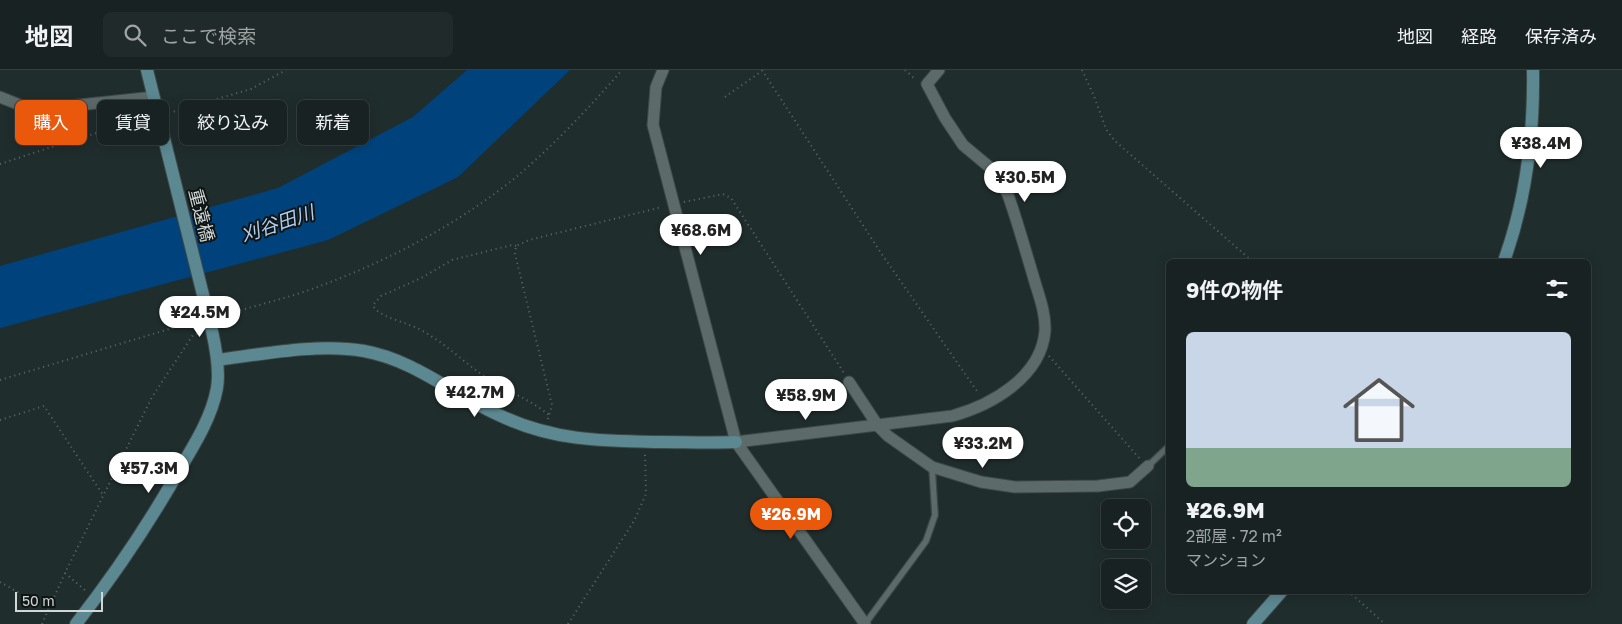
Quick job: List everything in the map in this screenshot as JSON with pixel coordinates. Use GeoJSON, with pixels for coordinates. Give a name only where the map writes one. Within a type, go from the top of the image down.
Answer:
{"type":"FeatureCollection","features":[{"type":"Feature","properties":{"kind":"main road","name":"重遠橋"},"geometry":{"type":"LineString","coordinates":[[147,70],[155,100]]}},
{"type":"Feature","properties":{"kind":"main road"},"geometry":{"type":"LineString","coordinates":[[1505,259],[1516,220],[1530,153],[1534,100],[1533,70]]}},
{"type":"Feature","properties":{"kind":"main road","name":"重遠橋"},"geometry":{"type":"LineString","coordinates":[[76,624],[139,537],[204,426],[217,387],[215,343],[203,315],[166,145]]}},
{"type":"Feature","properties":{"kind":"main road"},"geometry":{"type":"LineString","coordinates":[[217,360],[312,349],[339,348],[366,351],[410,365],[499,416],[530,429],[571,438],[645,442],[736,442]]}},
{"type":"Feature","properties":{"kind":"main road"},"geometry":{"type":"LineString","coordinates":[[1253,624],[1279,594]]}},
{"type":"Feature","properties":{"kind":"street"},"geometry":{"type":"LineString","coordinates":[[663,70],[656,86],[653,125],[736,442],[865,624]]}},
{"type":"Feature","properties":{"kind":"street"},"geometry":{"type":"LineString","coordinates":[[736,442],[952,416],[987,404],[1011,388],[1033,364],[1041,350],[1045,333],[1045,320],[1008,195],[1002,182],[993,170],[963,145],[945,118],[927,84],[939,70]]}},
{"type":"Feature","properties":{"kind":"street"},"geometry":{"type":"LineString","coordinates":[[0,97],[30,109],[154,97]]}},
{"type":"Feature","properties":{"kind":"street"},"geometry":{"type":"LineString","coordinates":[[849,382],[878,426],[888,436],[932,467],[981,482],[1016,487],[1098,486],[1130,482],[1148,466]]}},
{"type":"Feature","properties":{"kind":"lane"},"geometry":{"type":"LineString","coordinates":[[1148,466],[1166,449]]}},
{"type":"Feature","properties":{"kind":"lane"},"geometry":{"type":"LineString","coordinates":[[865,624],[926,541],[935,515],[932,467]]}},
{"type":"Feature","properties":{"kind":"path"},"geometry":{"type":"LineString","coordinates":[[169,119],[251,89],[286,70]]}},
{"type":"Feature","properties":{"kind":"path"},"geometry":{"type":"LineString","coordinates":[[221,316],[336,280],[387,258],[444,227],[473,209],[515,178],[597,99],[622,70]]}},
{"type":"Feature","properties":{"kind":"path"},"geometry":{"type":"LineString","coordinates":[[725,97],[762,70],[881,252],[987,404]]}},
{"type":"Feature","properties":{"kind":"path"},"geometry":{"type":"LineString","coordinates":[[905,70],[919,83],[927,84]]}},
{"type":"Feature","properties":{"kind":"path"},"geometry":{"type":"LineString","coordinates":[[1082,70],[1106,129],[1115,141],[1250,259]]}},
{"type":"Feature","properties":{"kind":"path"},"geometry":{"type":"LineString","coordinates":[[0,164],[79,138],[97,134]]}},
{"type":"Feature","properties":{"kind":"path"},"geometry":{"type":"LineString","coordinates":[[549,415],[536,405],[492,382],[439,340],[417,328],[380,314],[374,310],[373,305],[380,296],[421,278],[452,260],[512,245],[516,246],[529,240],[674,204],[723,194],[731,198],[849,382]]}},
{"type":"Feature","properties":{"kind":"path"},"geometry":{"type":"LineString","coordinates":[[516,246],[515,254],[552,404],[545,432]]}},
{"type":"Feature","properties":{"kind":"path"},"geometry":{"type":"LineString","coordinates":[[0,380],[203,315]]}},
{"type":"Feature","properties":{"kind":"path"},"geometry":{"type":"LineString","coordinates":[[42,624],[65,573],[152,397],[192,335],[202,333]]}},
{"type":"Feature","properties":{"kind":"path"},"geometry":{"type":"LineString","coordinates":[[1041,350],[1055,361],[1148,466]]}},
{"type":"Feature","properties":{"kind":"path"},"geometry":{"type":"LineString","coordinates":[[0,420],[44,406],[104,495]]}},
{"type":"Feature","properties":{"kind":"path"},"geometry":{"type":"LineString","coordinates":[[568,624],[634,521],[646,494],[645,442]]}},
{"type":"Feature","properties":{"kind":"path"},"geometry":{"type":"LineString","coordinates":[[65,573],[95,600]]}},
{"type":"Feature","properties":{"kind":"path"},"geometry":{"type":"LineString","coordinates":[[0,582],[21,594]]}},
{"type":"Feature","properties":{"kind":"path"},"geometry":{"type":"LineString","coordinates":[[1351,594],[1385,624]]}},
{"type":"Feature","properties":{"kind":"water","name":"刈谷田川"},"geometry":{"type":"Polygon","coordinates":[[[467,70],[570,70],[458,177],[328,240],[0,328],[0,266],[278,188],[360,145],[369,145],[369,140],[413,117],[467,70]]]}}]}
